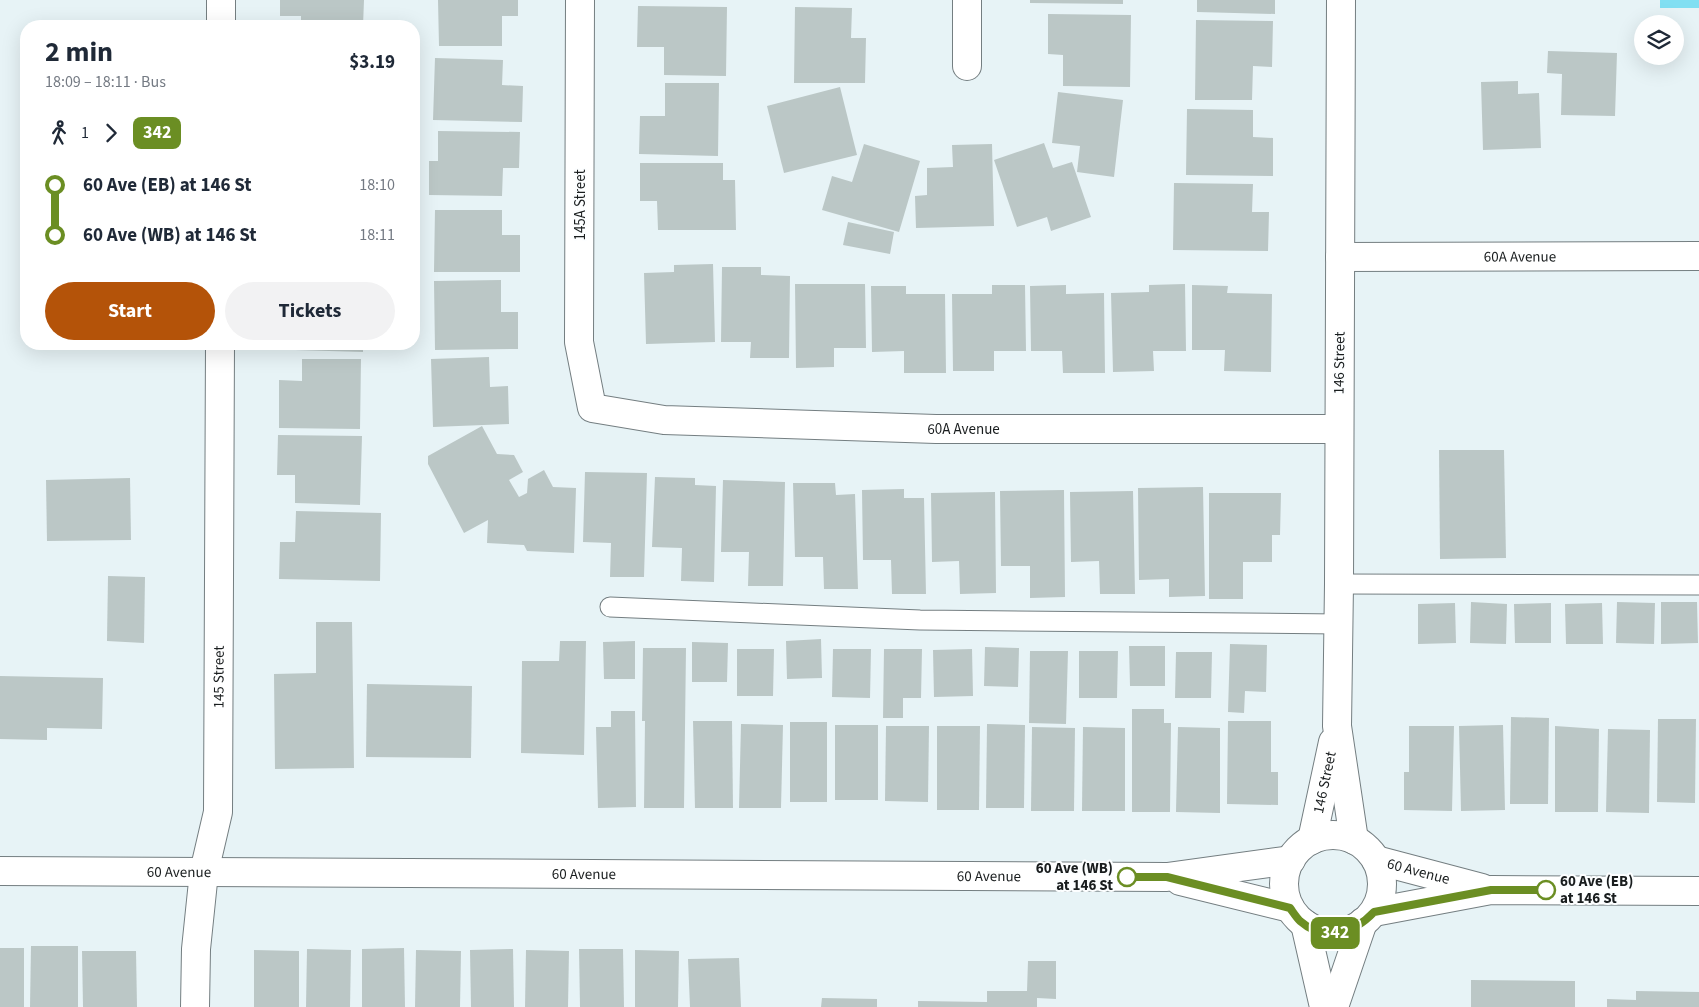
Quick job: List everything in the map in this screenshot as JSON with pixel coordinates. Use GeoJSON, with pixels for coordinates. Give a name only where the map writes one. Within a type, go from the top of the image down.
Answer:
{"type":"FeatureCollection","features":[{"type":"Feature","properties":{"kind":"street"},"geometry":{"type":"LineString","coordinates":[[220,20],[221,0]]}},
{"type":"Feature","properties":{"kind":"street","name":"145A Street"},"geometry":{"type":"LineString","coordinates":[[580,0],[579,342],[592,408]]}},
{"type":"Feature","properties":{"kind":"street"},"geometry":{"type":"LineString","coordinates":[[967,0],[967,66]]}},
{"type":"Feature","properties":{"kind":"street","name":"146 Street"},"geometry":{"type":"LineString","coordinates":[[1341,0],[1337,726],[1354,840]]}},
{"type":"Feature","properties":{"kind":"street","name":"60A Avenue"},"geometry":{"type":"LineString","coordinates":[[1340,257],[1699,256]]}},
{"type":"Feature","properties":{"kind":"street","name":"145 Street"},"geometry":{"type":"LineString","coordinates":[[195,1007],[196,949],[204,872],[218,812],[220,350]]}},
{"type":"Feature","properties":{"kind":"street","name":"60A Avenue"},"geometry":{"type":"LineString","coordinates":[[592,408],[664,420],[936,429],[1338,429]]}},
{"type":"Feature","properties":{"kind":"street","name":"146 Street"},"geometry":{"type":"LineString","coordinates":[[1312,840],[1337,726]]}},
{"type":"Feature","properties":{"kind":"street"},"geometry":{"type":"LineString","coordinates":[[1324,1007],[1298,916],[1284,892],[1285,876],[1291,860],[1300,848],[1312,840],[1326,836],[1340,836],[1354,840],[1366,848],[1376,860],[1381,872],[1382,886],[1380,900],[1369,917],[1334,1007]]}},
{"type":"Feature","properties":{"kind":"street","name":"60 Avenue"},"geometry":{"type":"LineString","coordinates":[[0,871],[1167,877],[1291,860]]}},
{"type":"Feature","properties":{"kind":"street","name":"60 Avenue"},"geometry":{"type":"LineString","coordinates":[[1376,860],[1491,890]]}},
{"type":"Feature","properties":{"kind":"street","name":"60 Avenue"},"geometry":{"type":"LineString","coordinates":[[1167,877],[1298,916]]}},
{"type":"Feature","properties":{"kind":"street","name":"60 Avenue"},"geometry":{"type":"LineString","coordinates":[[1369,917],[1491,890],[1699,891]]}},
{"type":"Feature","properties":{"kind":"street"},"geometry":{"type":"LineString","coordinates":[[1298,916],[1314,929],[1338,933],[1350,930],[1369,917]]}},
{"type":"Feature","properties":{"kind":"lane"},"geometry":{"type":"LineString","coordinates":[[1339,584],[1699,585]]}},
{"type":"Feature","properties":{"kind":"lane"},"geometry":{"type":"LineString","coordinates":[[610,607],[920,620],[1339,624]]}},
{"type":"Feature","properties":{"kind":"shaded area"},"geometry":{"type":"Polygon","coordinates":[[[1660,0],[1699,0],[1699,8],[1660,8],[1660,0]]]}},
{"type":"Feature","properties":{"kind":"building"},"geometry":{"type":"Polygon","coordinates":[[[280,0],[364,0],[363,20],[301,20],[301,16],[280,16],[280,0]]]}},
{"type":"Feature","properties":{"kind":"building"},"geometry":{"type":"Polygon","coordinates":[[[438,0],[518,0],[518,16],[502,16],[502,46],[439,46],[438,0]]]}},
{"type":"Feature","properties":{"kind":"building"},"geometry":{"type":"Polygon","coordinates":[[[1030,0],[1123,0],[1123,4],[1030,3],[1030,0]]]}},
{"type":"Feature","properties":{"kind":"building"},"geometry":{"type":"Polygon","coordinates":[[[1197,0],[1275,0],[1275,14],[1197,12],[1197,0]]]}},
{"type":"Feature","properties":{"kind":"building"},"geometry":{"type":"Polygon","coordinates":[[[638,6],[727,7],[726,76],[664,75],[664,47],[637,47],[638,6]]]}},
{"type":"Feature","properties":{"kind":"building"},"geometry":{"type":"Polygon","coordinates":[[[795,7],[852,8],[851,38],[866,38],[865,83],[794,83],[795,7]]]}},
{"type":"Feature","properties":{"kind":"building"},"geometry":{"type":"Polygon","coordinates":[[[1048,14],[1131,15],[1130,87],[1063,86],[1063,55],[1048,54],[1048,14]]]}},
{"type":"Feature","properties":{"kind":"building"},"geometry":{"type":"Polygon","coordinates":[[[1196,20],[1273,21],[1272,67],[1253,66],[1252,100],[1195,100],[1196,20]]]}},
{"type":"Feature","properties":{"kind":"building"},"geometry":{"type":"Polygon","coordinates":[[[1548,51],[1617,53],[1615,116],[1561,115],[1562,74],[1547,73],[1548,51]]]}},
{"type":"Feature","properties":{"kind":"building"},"geometry":{"type":"Polygon","coordinates":[[[435,58],[503,60],[502,85],[523,86],[522,122],[433,120],[435,58]]]}},
{"type":"Feature","properties":{"kind":"building"},"geometry":{"type":"Polygon","coordinates":[[[1518,81],[1518,94],[1539,93],[1541,148],[1483,150],[1481,82],[1518,81]]]}},
{"type":"Feature","properties":{"kind":"building"},"geometry":{"type":"Polygon","coordinates":[[[665,83],[719,83],[718,156],[639,154],[640,116],[665,116],[665,83]]]}},
{"type":"Feature","properties":{"kind":"building"},"geometry":{"type":"Polygon","coordinates":[[[840,87],[857,155],[784,173],[767,106],[840,87]]]}},
{"type":"Feature","properties":{"kind":"building"},"geometry":{"type":"Polygon","coordinates":[[[1058,92],[1123,100],[1114,177],[1077,172],[1080,146],[1052,143],[1058,92]]]}},
{"type":"Feature","properties":{"kind":"building"},"geometry":{"type":"Polygon","coordinates":[[[1187,109],[1253,110],[1253,137],[1273,138],[1273,176],[1186,175],[1187,109]]]}},
{"type":"Feature","properties":{"kind":"building"},"geometry":{"type":"Polygon","coordinates":[[[438,131],[520,132],[519,168],[503,168],[502,196],[429,195],[429,161],[438,161],[438,131]]]}},
{"type":"Feature","properties":{"kind":"building"},"geometry":{"type":"Polygon","coordinates":[[[1044,143],[1053,168],[1072,162],[1091,217],[1051,231],[1047,217],[1017,227],[994,160],[1044,143]]]}},
{"type":"Feature","properties":{"kind":"building"},"geometry":{"type":"Polygon","coordinates":[[[864,144],[920,161],[899,232],[822,210],[832,176],[852,182],[864,144]]]}},
{"type":"Feature","properties":{"kind":"building"},"geometry":{"type":"Polygon","coordinates":[[[992,144],[994,226],[916,228],[915,196],[927,195],[927,168],[953,167],[952,145],[992,144]]]}},
{"type":"Feature","properties":{"kind":"building"},"geometry":{"type":"Polygon","coordinates":[[[640,163],[723,163],[723,180],[735,180],[736,230],[658,230],[657,201],[640,201],[640,163]]]}},
{"type":"Feature","properties":{"kind":"building"},"geometry":{"type":"Polygon","coordinates":[[[1174,183],[1253,184],[1252,212],[1269,212],[1268,251],[1173,250],[1174,183]]]}},
{"type":"Feature","properties":{"kind":"building"},"geometry":{"type":"Polygon","coordinates":[[[435,210],[502,210],[502,235],[520,235],[520,272],[434,272],[435,210]]]}},
{"type":"Feature","properties":{"kind":"building"},"geometry":{"type":"Polygon","coordinates":[[[848,222],[894,232],[890,254],[843,245],[848,222]]]}},
{"type":"Feature","properties":{"kind":"building"},"geometry":{"type":"Polygon","coordinates":[[[713,264],[715,342],[646,344],[644,273],[674,272],[674,265],[713,264]]]}},
{"type":"Feature","properties":{"kind":"building"},"geometry":{"type":"Polygon","coordinates":[[[722,267],[761,267],[761,275],[790,276],[789,358],[750,358],[751,342],[721,342],[722,267]]]}},
{"type":"Feature","properties":{"kind":"building"},"geometry":{"type":"Polygon","coordinates":[[[501,280],[501,312],[518,312],[518,349],[435,350],[434,281],[501,280]]]}},
{"type":"Feature","properties":{"kind":"building"},"geometry":{"type":"Polygon","coordinates":[[[795,284],[865,284],[866,348],[834,348],[834,367],[796,368],[795,284]]]}},
{"type":"Feature","properties":{"kind":"building"},"geometry":{"type":"Polygon","coordinates":[[[1185,284],[1186,351],[1153,351],[1154,371],[1113,372],[1111,293],[1149,292],[1149,285],[1185,284]]]}},
{"type":"Feature","properties":{"kind":"building"},"geometry":{"type":"Polygon","coordinates":[[[992,285],[1025,285],[1026,351],[994,351],[994,371],[953,371],[952,294],[992,294],[992,285]]]}},
{"type":"Feature","properties":{"kind":"building"},"geometry":{"type":"Polygon","coordinates":[[[1066,285],[1066,294],[1104,293],[1105,373],[1063,373],[1062,351],[1031,351],[1030,286],[1066,285]]]}},
{"type":"Feature","properties":{"kind":"building"},"geometry":{"type":"Polygon","coordinates":[[[1192,285],[1228,286],[1227,293],[1272,294],[1271,372],[1224,371],[1225,350],[1192,350],[1192,285]]]}},
{"type":"Feature","properties":{"kind":"building"},"geometry":{"type":"Polygon","coordinates":[[[871,286],[906,286],[906,294],[945,294],[946,373],[904,373],[904,351],[872,352],[871,286]]]}},
{"type":"Feature","properties":{"kind":"building"},"geometry":{"type":"Polygon","coordinates":[[[295,350],[363,350],[363,352],[295,350]]]}},
{"type":"Feature","properties":{"kind":"building"},"geometry":{"type":"Polygon","coordinates":[[[489,357],[490,387],[508,386],[509,424],[433,427],[431,359],[489,357]]]}},
{"type":"Feature","properties":{"kind":"building"},"geometry":{"type":"Polygon","coordinates":[[[302,359],[361,359],[360,429],[279,428],[279,380],[302,381],[302,359]]]}},
{"type":"Feature","properties":{"kind":"building"},"geometry":{"type":"Polygon","coordinates":[[[482,426],[497,454],[514,455],[523,472],[509,480],[519,497],[527,493],[528,479],[544,470],[553,487],[576,488],[574,553],[527,551],[524,545],[487,543],[488,520],[464,533],[428,464],[428,456],[482,426]]]}},
{"type":"Feature","properties":{"kind":"building"},"geometry":{"type":"Polygon","coordinates":[[[278,435],[362,436],[360,505],[295,503],[295,475],[277,475],[278,435]]]}},
{"type":"Feature","properties":{"kind":"building"},"geometry":{"type":"Polygon","coordinates":[[[1439,450],[1504,450],[1506,558],[1440,559],[1439,450]]]}},
{"type":"Feature","properties":{"kind":"building"},"geometry":{"type":"Polygon","coordinates":[[[585,472],[647,473],[644,577],[610,577],[611,543],[583,542],[585,472]]]}},
{"type":"Feature","properties":{"kind":"building"},"geometry":{"type":"Polygon","coordinates":[[[655,477],[695,478],[695,485],[716,486],[714,582],[681,581],[682,548],[652,547],[655,477]]]}},
{"type":"Feature","properties":{"kind":"building"},"geometry":{"type":"Polygon","coordinates":[[[130,478],[131,540],[47,541],[46,480],[130,478]]]}},
{"type":"Feature","properties":{"kind":"building"},"geometry":{"type":"Polygon","coordinates":[[[723,480],[785,482],[783,586],[748,586],[749,552],[721,552],[723,480]]]}},
{"type":"Feature","properties":{"kind":"building"},"geometry":{"type":"Polygon","coordinates":[[[793,483],[835,483],[836,495],[855,494],[858,589],[824,589],[823,557],[795,557],[793,483]]]}},
{"type":"Feature","properties":{"kind":"building"},"geometry":{"type":"Polygon","coordinates":[[[1203,487],[1205,596],[1169,597],[1169,579],[1139,580],[1138,488],[1203,487]]]}},
{"type":"Feature","properties":{"kind":"building"},"geometry":{"type":"Polygon","coordinates":[[[904,489],[904,498],[924,498],[926,594],[892,594],[891,560],[863,560],[862,490],[904,489]]]}},
{"type":"Feature","properties":{"kind":"building"},"geometry":{"type":"Polygon","coordinates":[[[1064,490],[1065,597],[1030,598],[1030,566],[1001,566],[1000,491],[1064,490]]]}},
{"type":"Feature","properties":{"kind":"building"},"geometry":{"type":"Polygon","coordinates":[[[1133,491],[1135,594],[1100,594],[1099,561],[1071,562],[1070,492],[1133,491]]]}},
{"type":"Feature","properties":{"kind":"building"},"geometry":{"type":"Polygon","coordinates":[[[995,492],[996,593],[960,594],[959,561],[932,562],[931,493],[995,492]]]}},
{"type":"Feature","properties":{"kind":"building"},"geometry":{"type":"Polygon","coordinates":[[[1209,493],[1281,493],[1280,535],[1272,535],[1272,562],[1243,562],[1243,599],[1209,599],[1209,493]]]}},
{"type":"Feature","properties":{"kind":"building"},"geometry":{"type":"Polygon","coordinates":[[[296,511],[381,513],[380,581],[279,579],[280,542],[295,542],[296,511]]]}},
{"type":"Feature","properties":{"kind":"building"},"geometry":{"type":"Polygon","coordinates":[[[108,576],[145,577],[144,643],[107,641],[108,576]]]}},
{"type":"Feature","properties":{"kind":"building"},"geometry":{"type":"Polygon","coordinates":[[[1471,602],[1507,604],[1506,644],[1470,643],[1471,602]]]}},
{"type":"Feature","properties":{"kind":"building"},"geometry":{"type":"Polygon","coordinates":[[[1617,602],[1655,603],[1654,644],[1616,643],[1617,602]]]}},
{"type":"Feature","properties":{"kind":"building"},"geometry":{"type":"Polygon","coordinates":[[[1661,602],[1697,602],[1698,643],[1661,644],[1661,602]]]}},
{"type":"Feature","properties":{"kind":"building"},"geometry":{"type":"Polygon","coordinates":[[[1455,603],[1456,643],[1418,644],[1418,604],[1455,603]]]}},
{"type":"Feature","properties":{"kind":"building"},"geometry":{"type":"Polygon","coordinates":[[[1551,603],[1551,643],[1515,643],[1514,604],[1551,603]]]}},
{"type":"Feature","properties":{"kind":"building"},"geometry":{"type":"Polygon","coordinates":[[[1602,603],[1603,644],[1566,644],[1565,604],[1602,603]]]}},
{"type":"Feature","properties":{"kind":"building"},"geometry":{"type":"Polygon","coordinates":[[[316,622],[352,622],[354,768],[275,769],[274,674],[316,673],[316,622]]]}},
{"type":"Feature","properties":{"kind":"building"},"geometry":{"type":"Polygon","coordinates":[[[821,639],[822,678],[787,679],[786,641],[821,639]]]}},
{"type":"Feature","properties":{"kind":"building"},"geometry":{"type":"Polygon","coordinates":[[[560,641],[586,641],[584,755],[521,753],[522,661],[559,661],[560,641]]]}},
{"type":"Feature","properties":{"kind":"building"},"geometry":{"type":"Polygon","coordinates":[[[635,641],[635,679],[604,679],[603,642],[635,641]]]}},
{"type":"Feature","properties":{"kind":"building"},"geometry":{"type":"Polygon","coordinates":[[[692,642],[728,643],[727,682],[692,682],[692,642]]]}},
{"type":"Feature","properties":{"kind":"building"},"geometry":{"type":"Polygon","coordinates":[[[1230,644],[1267,645],[1266,692],[1245,691],[1244,713],[1228,712],[1230,644]]]}},
{"type":"Feature","properties":{"kind":"building"},"geometry":{"type":"Polygon","coordinates":[[[1129,646],[1165,646],[1165,686],[1130,686],[1129,646]]]}},
{"type":"Feature","properties":{"kind":"building"},"geometry":{"type":"Polygon","coordinates":[[[985,647],[1019,648],[1018,687],[984,686],[985,647]]]}},
{"type":"Feature","properties":{"kind":"building"},"geometry":{"type":"Polygon","coordinates":[[[643,648],[686,648],[684,808],[644,808],[645,721],[642,721],[643,648]]]}},
{"type":"Feature","properties":{"kind":"building"},"geometry":{"type":"Polygon","coordinates":[[[737,649],[774,649],[773,696],[737,696],[737,649]]]}},
{"type":"Feature","properties":{"kind":"building"},"geometry":{"type":"Polygon","coordinates":[[[833,649],[871,649],[870,698],[832,697],[833,649]]]}},
{"type":"Feature","properties":{"kind":"building"},"geometry":{"type":"Polygon","coordinates":[[[884,649],[922,649],[921,698],[903,698],[903,718],[883,718],[884,649]]]}},
{"type":"Feature","properties":{"kind":"building"},"geometry":{"type":"Polygon","coordinates":[[[972,649],[973,696],[934,697],[933,650],[972,649]]]}},
{"type":"Feature","properties":{"kind":"building"},"geometry":{"type":"Polygon","coordinates":[[[1030,651],[1068,651],[1066,724],[1029,723],[1030,651]]]}},
{"type":"Feature","properties":{"kind":"building"},"geometry":{"type":"Polygon","coordinates":[[[1079,651],[1118,651],[1117,698],[1079,698],[1079,651]]]}},
{"type":"Feature","properties":{"kind":"building"},"geometry":{"type":"Polygon","coordinates":[[[1176,652],[1212,652],[1211,698],[1175,698],[1176,652]]]}},
{"type":"Feature","properties":{"kind":"building"},"geometry":{"type":"Polygon","coordinates":[[[0,676],[103,678],[102,729],[47,728],[47,740],[0,739],[0,676]]]}},
{"type":"Feature","properties":{"kind":"building"},"geometry":{"type":"Polygon","coordinates":[[[367,684],[472,686],[471,758],[366,757],[367,684]]]}},
{"type":"Feature","properties":{"kind":"building"},"geometry":{"type":"Polygon","coordinates":[[[1132,709],[1164,709],[1164,723],[1171,723],[1170,812],[1132,812],[1132,709]]]}},
{"type":"Feature","properties":{"kind":"building"},"geometry":{"type":"Polygon","coordinates":[[[611,711],[635,711],[636,807],[598,808],[596,727],[611,727],[611,711]]]}},
{"type":"Feature","properties":{"kind":"building"},"geometry":{"type":"Polygon","coordinates":[[[1511,717],[1549,718],[1548,804],[1510,804],[1511,717]]]}},
{"type":"Feature","properties":{"kind":"building"},"geometry":{"type":"Polygon","coordinates":[[[1658,719],[1696,719],[1695,803],[1657,802],[1658,719]]]}},
{"type":"Feature","properties":{"kind":"building"},"geometry":{"type":"Polygon","coordinates":[[[693,721],[732,721],[733,808],[695,808],[693,721]]]}},
{"type":"Feature","properties":{"kind":"building"},"geometry":{"type":"Polygon","coordinates":[[[1228,721],[1271,721],[1271,772],[1278,772],[1278,805],[1227,804],[1228,721]]]}},
{"type":"Feature","properties":{"kind":"building"},"geometry":{"type":"Polygon","coordinates":[[[790,722],[827,722],[827,802],[790,802],[790,722]]]}},
{"type":"Feature","properties":{"kind":"building"},"geometry":{"type":"Polygon","coordinates":[[[741,724],[783,725],[781,808],[739,808],[741,724]]]}},
{"type":"Feature","properties":{"kind":"building"},"geometry":{"type":"Polygon","coordinates":[[[987,724],[1025,725],[1024,808],[986,808],[987,724]]]}},
{"type":"Feature","properties":{"kind":"building"},"geometry":{"type":"Polygon","coordinates":[[[835,725],[878,725],[878,800],[835,800],[835,725]]]}},
{"type":"Feature","properties":{"kind":"building"},"geometry":{"type":"Polygon","coordinates":[[[1503,725],[1505,810],[1461,811],[1459,726],[1503,725]]]}},
{"type":"Feature","properties":{"kind":"building"},"geometry":{"type":"Polygon","coordinates":[[[886,726],[929,726],[928,802],[885,801],[886,726]]]}},
{"type":"Feature","properties":{"kind":"building"},"geometry":{"type":"Polygon","coordinates":[[[937,726],[980,726],[979,810],[937,810],[937,726]]]}},
{"type":"Feature","properties":{"kind":"building"},"geometry":{"type":"Polygon","coordinates":[[[1409,726],[1454,726],[1452,811],[1404,810],[1404,772],[1409,772],[1409,726]]]}},
{"type":"Feature","properties":{"kind":"building"},"geometry":{"type":"Polygon","coordinates":[[[1555,726],[1599,729],[1598,812],[1555,812],[1555,726]]]}},
{"type":"Feature","properties":{"kind":"building"},"geometry":{"type":"Polygon","coordinates":[[[1032,727],[1075,728],[1074,811],[1031,811],[1032,727]]]}},
{"type":"Feature","properties":{"kind":"building"},"geometry":{"type":"Polygon","coordinates":[[[1083,727],[1125,728],[1125,811],[1082,811],[1083,727]]]}},
{"type":"Feature","properties":{"kind":"building"},"geometry":{"type":"Polygon","coordinates":[[[1178,727],[1220,728],[1220,813],[1176,812],[1178,727]]]}},
{"type":"Feature","properties":{"kind":"building"},"geometry":{"type":"Polygon","coordinates":[[[1608,729],[1650,730],[1649,813],[1606,812],[1608,729]]]}},
{"type":"Feature","properties":{"kind":"building"},"geometry":{"type":"Polygon","coordinates":[[[31,946],[78,946],[78,1007],[30,1007],[31,946]]]}},
{"type":"Feature","properties":{"kind":"building"},"geometry":{"type":"Polygon","coordinates":[[[0,948],[24,948],[24,1007],[0,1007],[0,948]]]}},
{"type":"Feature","properties":{"kind":"building"},"geometry":{"type":"Polygon","coordinates":[[[404,948],[405,1007],[362,1007],[362,949],[404,948]]]}},
{"type":"Feature","properties":{"kind":"building"},"geometry":{"type":"Polygon","coordinates":[[[307,949],[351,950],[350,1007],[306,1007],[307,949]]]}},
{"type":"Feature","properties":{"kind":"building"},"geometry":{"type":"Polygon","coordinates":[[[513,949],[514,1007],[471,1007],[470,950],[513,949]]]}},
{"type":"Feature","properties":{"kind":"building"},"geometry":{"type":"Polygon","coordinates":[[[579,949],[623,949],[624,1007],[580,1007],[579,949]]]}},
{"type":"Feature","properties":{"kind":"building"},"geometry":{"type":"Polygon","coordinates":[[[254,950],[299,951],[299,1007],[254,1007],[254,950]]]}},
{"type":"Feature","properties":{"kind":"building"},"geometry":{"type":"Polygon","coordinates":[[[416,950],[461,951],[460,1007],[415,1007],[416,950]]]}},
{"type":"Feature","properties":{"kind":"building"},"geometry":{"type":"Polygon","coordinates":[[[526,950],[569,951],[568,1007],[525,1007],[526,950]]]}},
{"type":"Feature","properties":{"kind":"building"},"geometry":{"type":"Polygon","coordinates":[[[635,950],[679,951],[678,1007],[635,1007],[635,950]]]}},
{"type":"Feature","properties":{"kind":"building"},"geometry":{"type":"Polygon","coordinates":[[[82,951],[136,951],[137,1007],[83,1007],[82,951]]]}},
{"type":"Feature","properties":{"kind":"building"},"geometry":{"type":"Polygon","coordinates":[[[739,958],[741,1007],[690,1007],[688,959],[739,958]]]}},
{"type":"Feature","properties":{"kind":"building"},"geometry":{"type":"Polygon","coordinates":[[[1028,961],[1056,961],[1056,999],[1037,998],[1037,1007],[918,1007],[918,1001],[987,1002],[987,991],[1027,991],[1028,961]]]}},
{"type":"Feature","properties":{"kind":"building"},"geometry":{"type":"Polygon","coordinates":[[[1471,980],[1575,981],[1575,1007],[1471,1007],[1471,980]]]}},
{"type":"Feature","properties":{"kind":"building"},"geometry":{"type":"Polygon","coordinates":[[[1636,991],[1699,992],[1699,1007],[1607,1007],[1607,999],[1636,1000],[1636,991]]]}},
{"type":"Feature","properties":{"kind":"building"},"geometry":{"type":"Polygon","coordinates":[[[822,998],[877,999],[877,1007],[821,1007],[822,998]]]}},
{"type":"Feature","properties":{"kind":"bus line","name":"342"},"geometry":{"type":"LineString","coordinates":[[1127,877],[1167,877],[1290,908],[1300,921],[1314,929],[1338,933],[1350,930],[1364,922],[1374,912],[1491,890],[1546,890]]}},
{"type":"Feature","properties":{"kind":"place","name":"60 Ave (WB) at 146 St"},"geometry":{"type":"Point","coordinates":[1127,877]}},
{"type":"Feature","properties":{"kind":"place","name":"60 Ave (EB) at 146 St"},"geometry":{"type":"Point","coordinates":[1546,890]}}]}
